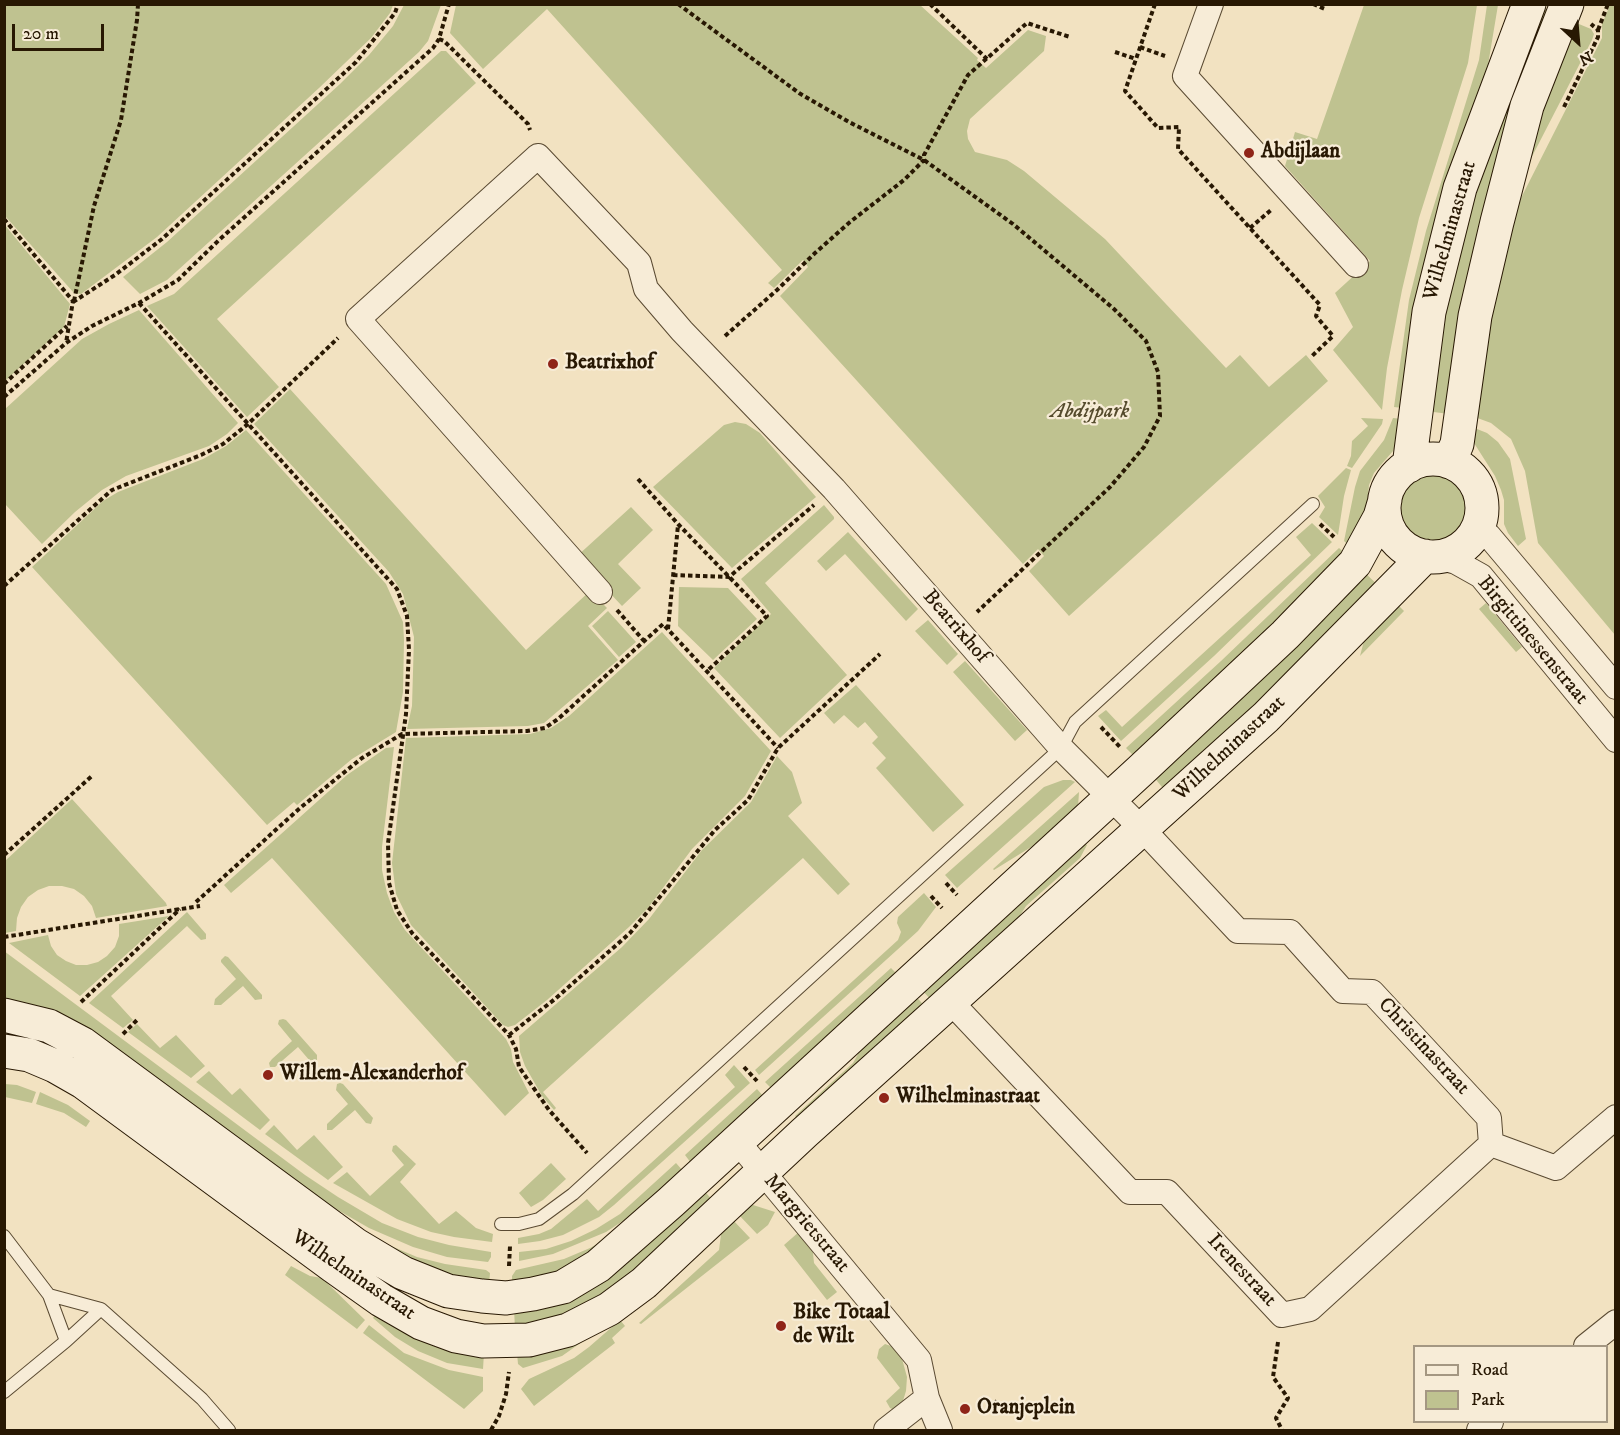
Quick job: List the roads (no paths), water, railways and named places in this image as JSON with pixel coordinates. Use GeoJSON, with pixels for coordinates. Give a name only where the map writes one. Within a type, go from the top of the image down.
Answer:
{"type":"FeatureCollection","features":[{"type":"Feature","properties":{"kind":"street"},"geometry":{"type":"LineString","coordinates":[[1211,4],[1185,76],[1356,265]]}},
{"type":"Feature","properties":{"kind":"street","name":"Wilhelminastraat"},"geometry":{"type":"LineString","coordinates":[[1409,466],[1428,312],[1460,188],[1529,4]]}},
{"type":"Feature","properties":{"kind":"street","name":"Wilhelminastraat"},"geometry":{"type":"LineString","coordinates":[[1449,462],[1457,444],[1475,316],[1497,222],[1527,106],[1567,4]]}},
{"type":"Feature","properties":{"kind":"street","name":"Beatrixhof"},"geometry":{"type":"LineString","coordinates":[[600,592],[358,319],[538,156],[639,263],[646,289],[704,354],[834,489],[1061,748],[1111,798]]}},
{"type":"Feature","properties":{"kind":"street"},"geometry":{"type":"LineString","coordinates":[[1429,460],[1449,462],[1467,472],[1479,490],[1482,510],[1477,530],[1458,551],[1431,557],[1411,552],[1394,537],[1385,515],[1385,500],[1394,480],[1409,466],[1429,460]]}},
{"type":"Feature","properties":{"kind":"street","name":"Wilhelminastraat"},"geometry":{"type":"LineString","coordinates":[[4,1016],[49,1026],[83,1044],[356,1245],[403,1273],[448,1291],[506,1298],[563,1287],[598,1266],[737,1141],[1285,635],[1355,563],[1380,517],[1385,500]]}},
{"type":"Feature","properties":{"kind":"street","name":"Birgittinessenstraat"},"geometry":{"type":"LineString","coordinates":[[1477,530],[1489,536],[1616,687]]}},
{"type":"Feature","properties":{"kind":"street","name":"Wilhelminastraat"},"geometry":{"type":"LineString","coordinates":[[4,1051],[29,1055],[83,1082],[333,1266],[381,1300],[421,1323],[456,1336],[483,1341],[529,1341],[568,1330],[609,1309],[644,1283],[762,1172],[1266,717],[1431,557]]}},
{"type":"Feature","properties":{"kind":"street","name":"Birgittinessenstraat"},"geometry":{"type":"LineString","coordinates":[[1431,557],[1456,562],[1481,576],[1616,740]]}},
{"type":"Feature","properties":{"kind":"street","name":"Christinastraat"},"geometry":{"type":"LineString","coordinates":[[1111,798],[1238,931],[1290,932],[1343,992],[1372,992],[1489,1118],[1491,1144]]}},
{"type":"Feature","properties":{"kind":"street","name":"Irenestraat"},"geometry":{"type":"LineString","coordinates":[[950,1001],[1130,1192],[1167,1192],[1282,1314],[1310,1309],[1491,1144]]}},
{"type":"Feature","properties":{"kind":"street"},"geometry":{"type":"LineString","coordinates":[[1491,1144],[1556,1168],[1616,1117]]}},
{"type":"Feature","properties":{"kind":"street","name":"Margrietstraat"},"geometry":{"type":"LineString","coordinates":[[737,1141],[919,1360],[927,1398],[940,1431]]}},
{"type":"Feature","properties":{"kind":"street"},"geometry":{"type":"LineString","coordinates":[[1588,1345],[1616,1322]]}},
{"type":"Feature","properties":{"kind":"street"},"geometry":{"type":"LineString","coordinates":[[886,1431],[927,1398]]}},
{"type":"Feature","properties":{"kind":"lane"},"geometry":{"type":"LineString","coordinates":[[501,1224],[519,1224],[539,1219],[573,1194],[1061,748],[1075,722],[1313,504]]}},
{"type":"Feature","properties":{"kind":"lane"},"geometry":{"type":"LineString","coordinates":[[4,1236],[49,1295],[66,1341]]}},
{"type":"Feature","properties":{"kind":"lane"},"geometry":{"type":"LineString","coordinates":[[49,1295],[101,1309],[202,1399],[229,1431]]}},
{"type":"Feature","properties":{"kind":"lane"},"geometry":{"type":"LineString","coordinates":[[4,1392],[101,1309]]}},
{"type":"Feature","properties":{"kind":"place","name":"Abdijlaan"},"geometry":{"type":"Point","coordinates":[1249,153]}},
{"type":"Feature","properties":{"kind":"place","name":"Beatrixhof"},"geometry":{"type":"Point","coordinates":[553,364]}},
{"type":"Feature","properties":{"kind":"place","name":"Willem-Alexanderhof"},"geometry":{"type":"Point","coordinates":[268,1075]}},
{"type":"Feature","properties":{"kind":"place","name":"Wilhelminastraat"},"geometry":{"type":"Point","coordinates":[884,1098]}},
{"type":"Feature","properties":{"kind":"place","name":"Bike Totaal de Wilt"},"geometry":{"type":"Point","coordinates":[781,1326]}},
{"type":"Feature","properties":{"kind":"place","name":"Oranjeplein"},"geometry":{"type":"Point","coordinates":[965,1409]}},
{"type":"Feature","properties":{"kind":"park label","name":"Abdijpark"},"geometry":{"type":"Point","coordinates":[1090,413]}}]}
